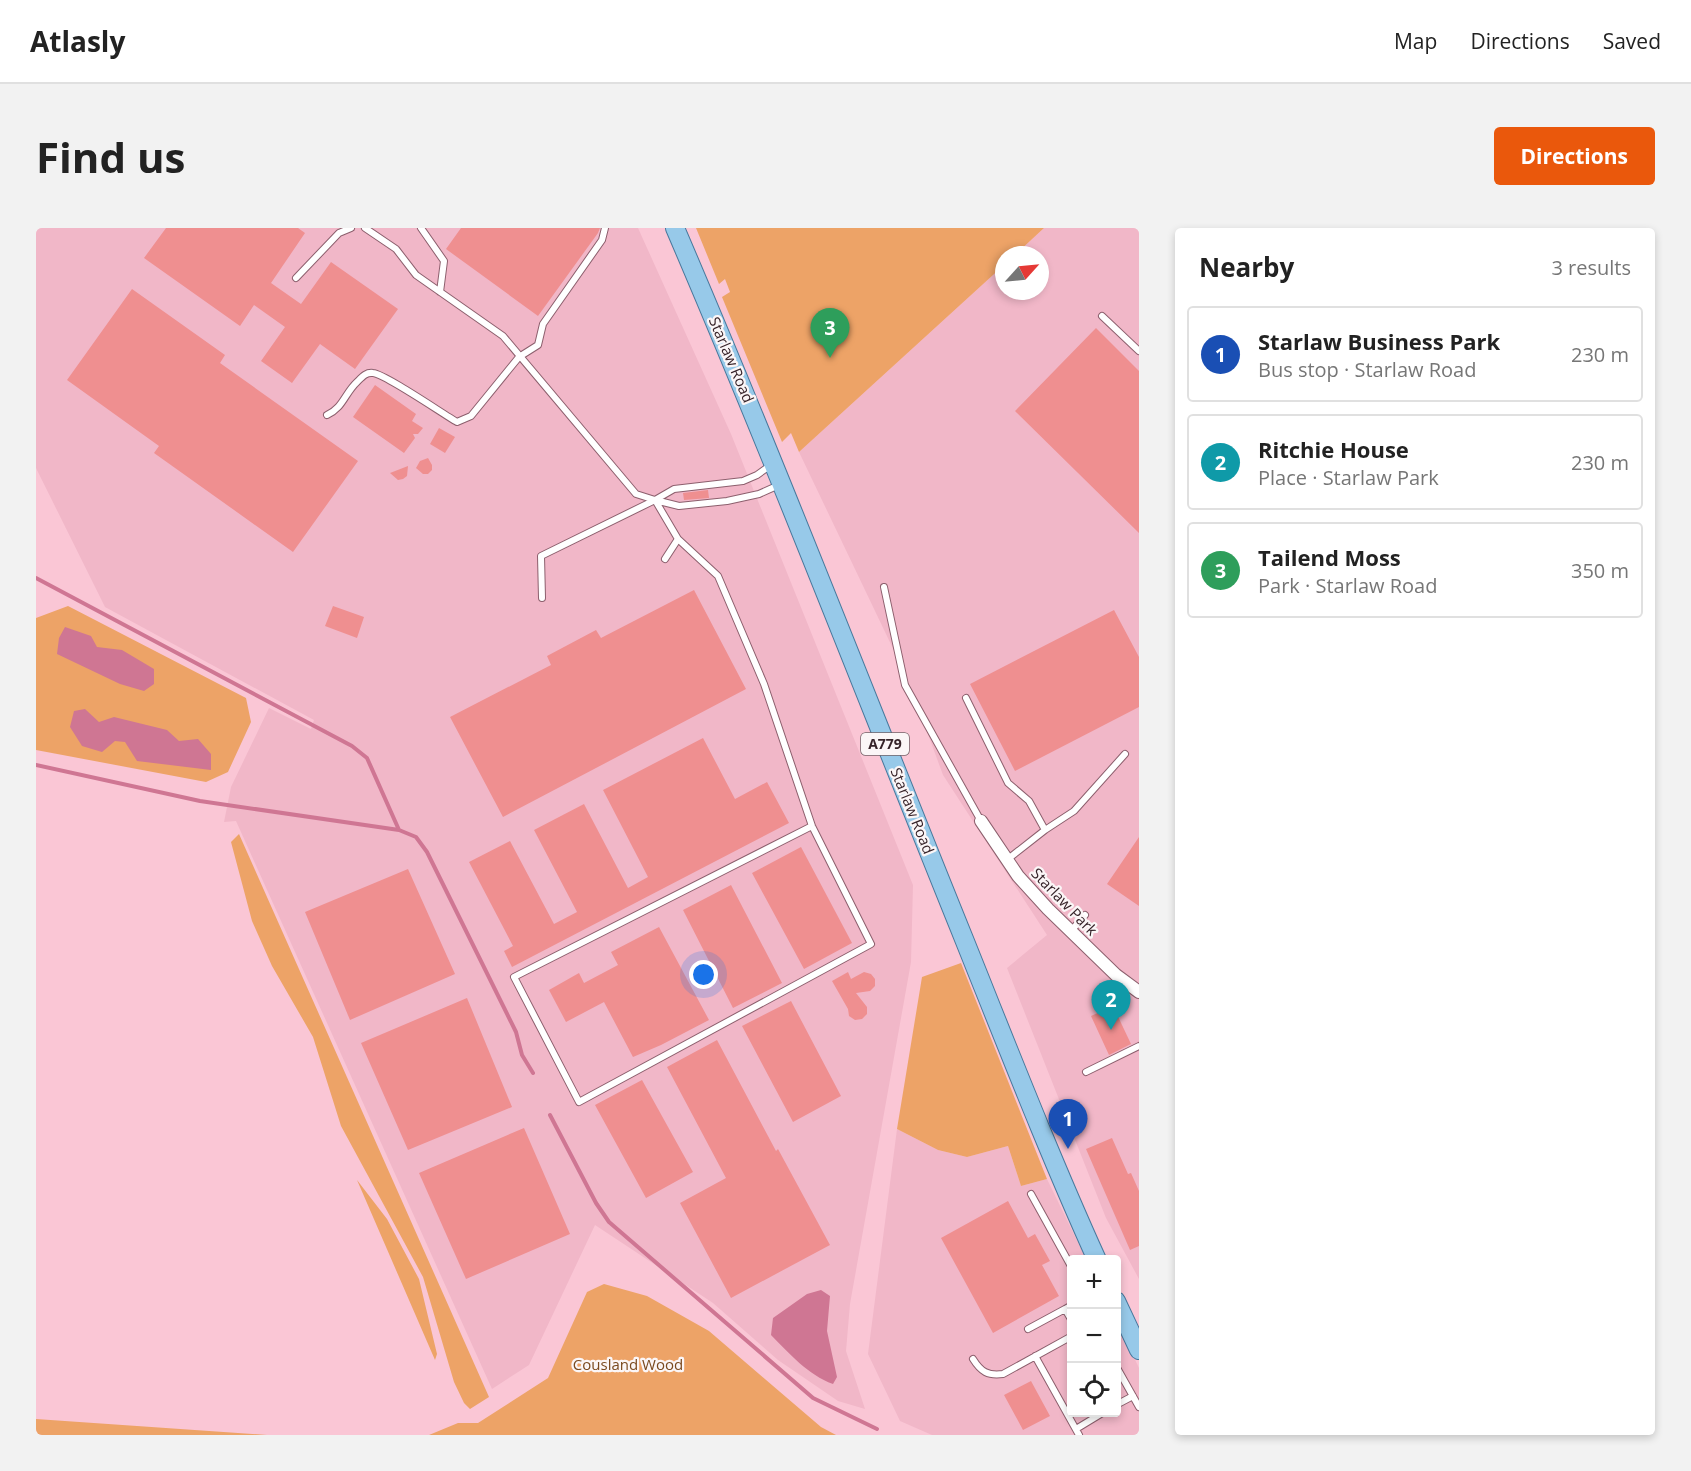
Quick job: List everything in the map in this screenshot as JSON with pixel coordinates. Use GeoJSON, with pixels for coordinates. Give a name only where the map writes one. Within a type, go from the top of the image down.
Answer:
{"type":"FeatureCollection","features":[{"type":"Feature","properties":{"kind":"main road","name":"Starlaw Road"},"geometry":{"type":"LineString","coordinates":[[675,228],[774,464],[1005,1042],[1095,1255]]}},
{"type":"Feature","properties":{"kind":"main road"},"geometry":{"type":"LineString","coordinates":[[1121,1319],[1138,1348]]}},
{"type":"Feature","properties":{"kind":"street","name":"Starlaw Park"},"geometry":{"type":"LineString","coordinates":[[981,821],[1018,876],[1071,932],[1116,975],[1139,992]]}},
{"type":"Feature","properties":{"kind":"lane"},"geometry":{"type":"LineString","coordinates":[[296,278],[339,234],[351,228]]}},
{"type":"Feature","properties":{"kind":"lane"},"geometry":{"type":"LineString","coordinates":[[365,228],[396,249],[416,275],[503,336],[636,494],[680,506],[727,501],[759,494],[782,484]]}},
{"type":"Feature","properties":{"kind":"lane"},"geometry":{"type":"LineString","coordinates":[[421,228],[444,261],[440,291]]}},
{"type":"Feature","properties":{"kind":"lane"},"geometry":{"type":"LineString","coordinates":[[327,414],[337,410],[354,385],[364,375],[374,373],[457,422],[471,416],[519,357],[538,345],[543,324],[602,240],[605,228]]}},
{"type":"Feature","properties":{"kind":"lane"},"geometry":{"type":"LineString","coordinates":[[1102,315],[1139,351]]}},
{"type":"Feature","properties":{"kind":"lane"},"geometry":{"type":"LineString","coordinates":[[542,598],[541,556],[674,489],[742,481],[774,464]]}},
{"type":"Feature","properties":{"kind":"lane"},"geometry":{"type":"LineString","coordinates":[[656,500],[678,539],[718,576],[765,684],[812,826],[871,944],[579,1102],[514,977],[812,826]]}},
{"type":"Feature","properties":{"kind":"lane"},"geometry":{"type":"LineString","coordinates":[[665,559],[678,539]]}},
{"type":"Feature","properties":{"kind":"lane"},"geometry":{"type":"LineString","coordinates":[[884,587],[905,685],[981,821]]}},
{"type":"Feature","properties":{"kind":"lane"},"geometry":{"type":"LineString","coordinates":[[966,698],[1008,783],[1029,801],[1046,830]]}},
{"type":"Feature","properties":{"kind":"lane"},"geometry":{"type":"LineString","coordinates":[[1007,860],[1074,811],[1125,754]]}},
{"type":"Feature","properties":{"kind":"lane"},"geometry":{"type":"LineString","coordinates":[[1071,932],[1085,915]]}},
{"type":"Feature","properties":{"kind":"lane"},"geometry":{"type":"LineString","coordinates":[[1086,1072],[1139,1046]]}},
{"type":"Feature","properties":{"kind":"lane"},"geometry":{"type":"LineString","coordinates":[[1031,1194],[1067,1261]]}},
{"type":"Feature","properties":{"kind":"lane"},"geometry":{"type":"LineString","coordinates":[[1028,1329],[1067,1308]]}},
{"type":"Feature","properties":{"kind":"lane"},"geometry":{"type":"LineString","coordinates":[[973,1359],[980,1370],[991,1376],[1003,1374],[1067,1338]]}},
{"type":"Feature","properties":{"kind":"lane"},"geometry":{"type":"LineString","coordinates":[[1035,1356],[1077,1432],[1098,1417]]}},
{"type":"Feature","properties":{"kind":"lane"},"geometry":{"type":"LineString","coordinates":[[1121,1375],[1139,1407]]}},
{"type":"Feature","properties":{"kind":"lane"},"geometry":{"type":"LineString","coordinates":[[1121,1402],[1133,1396]]}},
{"type":"Feature","properties":{"kind":"shaded area"},"geometry":{"type":"Polygon","coordinates":[[[36,228],[638,228],[731,434],[913,885],[911,962],[850,1304],[846,1351],[865,1409],[838,1401],[778,1360],[713,1303],[595,1225],[529,1365],[492,1389],[236,821],[224,822],[231,787],[269,708],[311,729],[314,720],[105,607],[36,468],[36,228]]]}},
{"type":"Feature","properties":{"kind":"shaded area"},"geometry":{"type":"Polygon","coordinates":[[[1044,228],[1139,228],[1139,1279],[1106,1218],[1007,968],[1047,935],[943,775],[908,680],[799,452],[995,273],[995,300],[1049,300],[1049,246],[1025,246],[1044,228]]]}},
{"type":"Feature","properties":{"kind":"shaded area"},"geometry":{"type":"Polygon","coordinates":[[[65,627],[91,636],[97,647],[122,650],[154,669],[154,684],[144,691],[120,684],[57,654],[59,638],[65,627]]]}},
{"type":"Feature","properties":{"kind":"shaded area"},"geometry":{"type":"Polygon","coordinates":[[[85,709],[99,722],[114,717],[167,730],[179,741],[198,739],[211,754],[211,770],[137,761],[125,742],[115,741],[102,752],[82,746],[70,727],[74,711],[85,709]]]}},
{"type":"Feature","properties":{"kind":"shaded area"},"geometry":{"type":"Polygon","coordinates":[[[897,1129],[938,1150],[967,1157],[1008,1146],[1021,1186],[1047,1179],[1084,1255],[1067,1255],[1067,1417],[1121,1417],[1121,1330],[1139,1368],[1139,1435],[932,1435],[900,1421],[868,1354],[897,1129]]]}},
{"type":"Feature","properties":{"kind":"shaded area"},"geometry":{"type":"Polygon","coordinates":[[[821,1290],[830,1296],[827,1331],[837,1377],[833,1384],[807,1369],[771,1335],[773,1318],[807,1294],[821,1290]]]}},
{"type":"Feature","properties":{"kind":"green space"},"geometry":{"type":"Polygon","coordinates":[[[696,228],[1044,228],[1025,246],[995,246],[995,273],[799,452],[791,433],[782,442],[722,297],[730,292],[725,279],[719,284],[696,228]]]}},
{"type":"Feature","properties":{"kind":"green space"},"geometry":{"type":"Polygon","coordinates":[[[68,606],[246,698],[251,722],[228,772],[206,782],[36,750],[36,618],[68,606]]]}},
{"type":"Feature","properties":{"kind":"green space"},"geometry":{"type":"Polygon","coordinates":[[[239,834],[489,1397],[470,1409],[464,1403],[454,1382],[423,1277],[341,1126],[313,1037],[272,966],[252,921],[231,842],[239,834]]]}},
{"type":"Feature","properties":{"kind":"green space"},"geometry":{"type":"Polygon","coordinates":[[[961,963],[1047,1179],[1021,1186],[1008,1146],[967,1157],[938,1150],[897,1129],[922,977],[961,963]]]}},
{"type":"Feature","properties":{"kind":"green space"},"geometry":{"type":"Polygon","coordinates":[[[357,1180],[387,1219],[419,1279],[437,1354],[435,1360],[357,1180]]]}},
{"type":"Feature","properties":{"kind":"green space","name":"Cousland Wood"},"geometry":{"type":"Polygon","coordinates":[[[604,1284],[647,1296],[709,1331],[821,1427],[836,1435],[429,1435],[458,1423],[478,1423],[548,1378],[587,1292],[604,1284]]]}},
{"type":"Feature","properties":{"kind":"green space"},"geometry":{"type":"Polygon","coordinates":[[[36,1419],[267,1435],[36,1435],[36,1419]]]}},
{"type":"Feature","properties":{"kind":"building"},"geometry":{"type":"Polygon","coordinates":[[[166,228],[298,228],[305,233],[271,283],[301,304],[331,262],[398,309],[355,369],[320,344],[292,383],[261,361],[285,327],[254,305],[240,326],[144,258],[166,228]]]}},
{"type":"Feature","properties":{"kind":"building"},"geometry":{"type":"Polygon","coordinates":[[[461,228],[600,228],[538,316],[446,249],[461,228]]]}},
{"type":"Feature","properties":{"kind":"building"},"geometry":{"type":"Polygon","coordinates":[[[132,289],[225,355],[220,363],[358,461],[293,552],[154,453],[159,446],[67,380],[132,289]]]}},
{"type":"Feature","properties":{"kind":"building"},"geometry":{"type":"Polygon","coordinates":[[[1096,328],[1139,371],[1139,533],[1015,411],[1096,328]]]}},
{"type":"Feature","properties":{"kind":"building"},"geometry":{"type":"Polygon","coordinates":[[[375,385],[416,414],[412,421],[423,428],[418,434],[413,434],[415,438],[404,453],[353,417],[375,385]]]}},
{"type":"Feature","properties":{"kind":"building"},"geometry":{"type":"Polygon","coordinates":[[[439,428],[455,437],[445,453],[430,444],[439,428]]]}},
{"type":"Feature","properties":{"kind":"building"},"geometry":{"type":"Polygon","coordinates":[[[428,458],[432,470],[428,474],[423,474],[416,468],[420,461],[428,458]]]}},
{"type":"Feature","properties":{"kind":"building"},"geometry":{"type":"Polygon","coordinates":[[[408,466],[407,476],[403,479],[398,480],[390,473],[408,466]]]}},
{"type":"Feature","properties":{"kind":"building"},"geometry":{"type":"Polygon","coordinates":[[[708,490],[709,498],[684,500],[683,493],[708,490]]]}},
{"type":"Feature","properties":{"kind":"building"},"geometry":{"type":"Polygon","coordinates":[[[694,590],[746,689],[503,817],[450,717],[551,665],[547,656],[596,630],[601,638],[694,590]]]}},
{"type":"Feature","properties":{"kind":"building"},"geometry":{"type":"Polygon","coordinates":[[[333,606],[364,617],[357,638],[325,626],[333,606]]]}},
{"type":"Feature","properties":{"kind":"building"},"geometry":{"type":"Polygon","coordinates":[[[1114,610],[1139,657],[1139,707],[1015,771],[970,684],[1114,610]]]}},
{"type":"Feature","properties":{"kind":"building"},"geometry":{"type":"Polygon","coordinates":[[[703,738],[735,799],[767,782],[789,823],[512,967],[504,951],[513,946],[469,862],[510,841],[554,924],[577,912],[534,830],[584,804],[628,888],[648,877],[603,790],[703,738]]]}},
{"type":"Feature","properties":{"kind":"building"},"geometry":{"type":"Polygon","coordinates":[[[1139,837],[1139,906],[1107,884],[1139,837]]]}},
{"type":"Feature","properties":{"kind":"building"},"geometry":{"type":"Polygon","coordinates":[[[801,847],[852,943],[804,969],[752,873],[801,847]]]}},
{"type":"Feature","properties":{"kind":"building"},"geometry":{"type":"Polygon","coordinates":[[[408,869],[455,974],[350,1020],[305,912],[408,869]]]}},
{"type":"Feature","properties":{"kind":"building"},"geometry":{"type":"Polygon","coordinates":[[[731,885],[782,983],[733,1008],[683,910],[731,885]]]}},
{"type":"Feature","properties":{"kind":"building"},"geometry":{"type":"Polygon","coordinates":[[[659,927],[709,1020],[633,1057],[604,1002],[566,1022],[549,990],[579,973],[584,983],[618,965],[611,952],[659,927]]]}},
{"type":"Feature","properties":{"kind":"building"},"geometry":{"type":"Polygon","coordinates":[[[848,972],[851,979],[864,972],[871,974],[875,979],[875,986],[870,991],[856,993],[867,1007],[867,1014],[862,1019],[855,1020],[849,1016],[848,1009],[832,981],[848,972]]]}},
{"type":"Feature","properties":{"kind":"building"},"geometry":{"type":"Polygon","coordinates":[[[467,998],[512,1107],[408,1150],[361,1043],[467,998]]]}},
{"type":"Feature","properties":{"kind":"building"},"geometry":{"type":"Polygon","coordinates":[[[791,1001],[841,1096],[793,1122],[742,1026],[791,1001]]]}},
{"type":"Feature","properties":{"kind":"building"},"geometry":{"type":"Polygon","coordinates":[[[1113,1006],[1131,1044],[1109,1055],[1091,1016],[1113,1006]]]}},
{"type":"Feature","properties":{"kind":"building"},"geometry":{"type":"Polygon","coordinates":[[[717,1040],[776,1151],[778,1149],[830,1245],[731,1298],[680,1203],[726,1178],[667,1067],[717,1040]]]}},
{"type":"Feature","properties":{"kind":"building"},"geometry":{"type":"Polygon","coordinates":[[[642,1080],[693,1172],[646,1198],[595,1105],[642,1080]]]}},
{"type":"Feature","properties":{"kind":"building"},"geometry":{"type":"Polygon","coordinates":[[[524,1128],[570,1234],[466,1279],[419,1173],[524,1128]]]}},
{"type":"Feature","properties":{"kind":"building"},"geometry":{"type":"Polygon","coordinates":[[[1112,1138],[1128,1174],[1131,1173],[1139,1191],[1139,1246],[1130,1250],[1086,1149],[1112,1138]]]}},
{"type":"Feature","properties":{"kind":"building"},"geometry":{"type":"Polygon","coordinates":[[[1008,1201],[1028,1238],[1035,1234],[1050,1261],[1042,1265],[1059,1296],[993,1333],[941,1238],[1008,1201]]]}},
{"type":"Feature","properties":{"kind":"building"},"geometry":{"type":"Polygon","coordinates":[[[1031,1381],[1050,1416],[1023,1430],[1004,1395],[1031,1381]]]}},
{"type":"Feature","properties":{"kind":"waterway"},"geometry":{"type":"LineString","coordinates":[[36,578],[352,746],[367,758],[399,830],[416,837],[427,852],[516,1032],[522,1055],[533,1073]]}},
{"type":"Feature","properties":{"kind":"waterway"},"geometry":{"type":"LineString","coordinates":[[36,765],[200,801],[399,830]]}},
{"type":"Feature","properties":{"kind":"waterway"},"geometry":{"type":"LineString","coordinates":[[550,1115],[596,1203],[609,1222],[813,1398],[877,1429]]}},
{"type":"Feature","properties":{"kind":"place","name":"Tailend Moss"},"geometry":{"type":"Point","coordinates":[830,358]}},
{"type":"Feature","properties":{"kind":"place","name":"Ritchie House"},"geometry":{"type":"Point","coordinates":[1111,1030]}},
{"type":"Feature","properties":{"kind":"place","name":"Starlaw Business Park"},"geometry":{"type":"Point","coordinates":[1068,1149]}}]}
